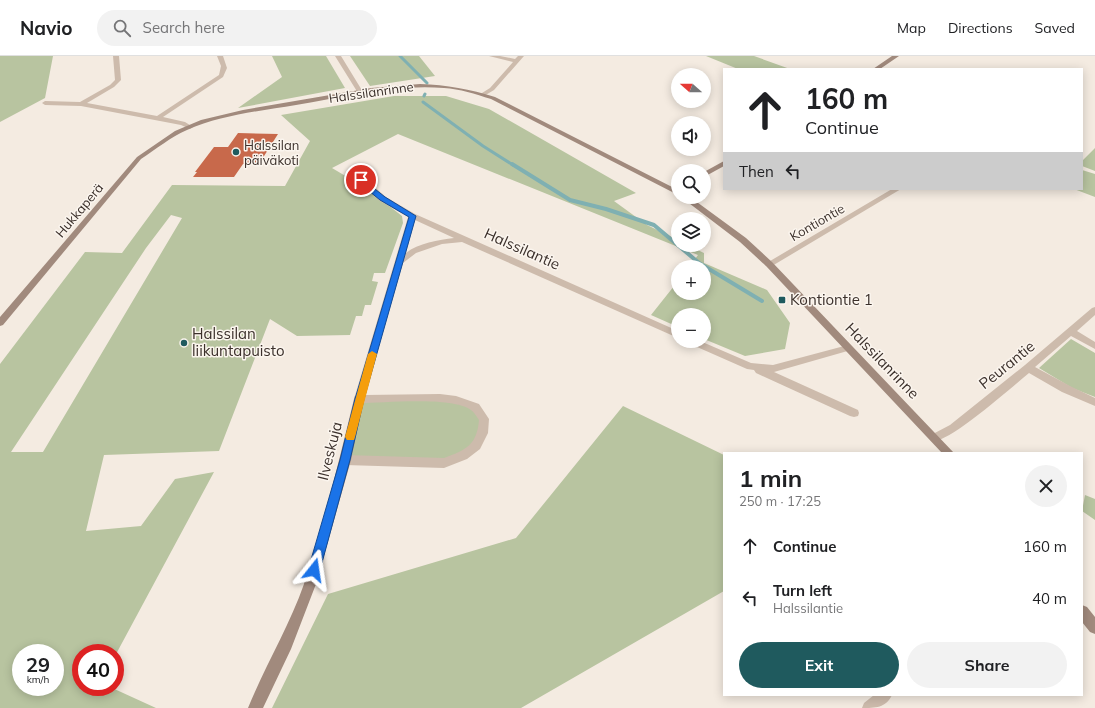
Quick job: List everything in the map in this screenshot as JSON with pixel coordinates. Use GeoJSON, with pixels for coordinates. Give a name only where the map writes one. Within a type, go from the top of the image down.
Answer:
{"type":"FeatureCollection","features":[{"type":"Feature","properties":{"kind":"street"},"geometry":{"type":"LineString","coordinates":[[81,104],[112,86],[118,80],[116,56]]}},
{"type":"Feature","properties":{"kind":"street"},"geometry":{"type":"LineString","coordinates":[[158,118],[221,76],[225,70],[225,66],[220,56]]}},
{"type":"Feature","properties":{"kind":"street"},"geometry":{"type":"LineString","coordinates":[[338,56],[360,92]]}},
{"type":"Feature","properties":{"kind":"street"},"geometry":{"type":"LineString","coordinates":[[492,56],[516,61]]}},
{"type":"Feature","properties":{"kind":"street"},"geometry":{"type":"LineString","coordinates":[[484,94],[492,89],[521,56]]}},
{"type":"Feature","properties":{"kind":"street"},"geometry":{"type":"LineString","coordinates":[[878,68],[896,56]]}},
{"type":"Feature","properties":{"kind":"street","name":"Halssilanrinne"},"geometry":{"type":"LineString","coordinates":[[190,127],[235,114],[404,85],[429,85],[468,89],[484,94],[671,188]]}},
{"type":"Feature","properties":{"kind":"street"},"geometry":{"type":"LineString","coordinates":[[45,102],[81,104],[183,123],[190,127]]}},
{"type":"Feature","properties":{"kind":"street","name":"Hukkaperä"},"geometry":{"type":"LineString","coordinates":[[0,323],[139,158],[160,142],[190,127]]}},
{"type":"Feature","properties":{"kind":"street"},"geometry":{"type":"LineString","coordinates":[[711,171],[723,164]]}},
{"type":"Feature","properties":{"kind":"street","name":"Halssilantie"},"geometry":{"type":"LineString","coordinates":[[361,180],[383,199],[412,216],[671,332]]}},
{"type":"Feature","properties":{"kind":"street","name":"Kontiontie"},"geometry":{"type":"LineString","coordinates":[[769,264],[895,190]]}},
{"type":"Feature","properties":{"kind":"street","name":"Halssilanrinne"},"geometry":{"type":"LineString","coordinates":[[695,204],[743,240],[769,264],[948,452]]}},
{"type":"Feature","properties":{"kind":"street","name":"Ilveskuja"},"geometry":{"type":"LineString","coordinates":[[255,708],[286,644],[310,584],[345,460],[359,399],[412,216]]}},
{"type":"Feature","properties":{"kind":"street"},"geometry":{"type":"LineString","coordinates":[[399,262],[413,250],[440,242],[463,239]]}},
{"type":"Feature","properties":{"kind":"street","name":"Peurantie"},"geometry":{"type":"LineString","coordinates":[[935,438],[954,428],[1028,368],[1095,310]]}},
{"type":"Feature","properties":{"kind":"street"},"geometry":{"type":"LineString","coordinates":[[1070,331],[1095,346]]}},
{"type":"Feature","properties":{"kind":"street"},"geometry":{"type":"LineString","coordinates":[[708,348],[854,413]]}},
{"type":"Feature","properties":{"kind":"street"},"geometry":{"type":"LineString","coordinates":[[750,366],[773,369],[848,348]]}},
{"type":"Feature","properties":{"kind":"street"},"geometry":{"type":"LineString","coordinates":[[1028,368],[1066,389],[1095,402]]}},
{"type":"Feature","properties":{"kind":"street"},"geometry":{"type":"LineString","coordinates":[[345,460],[444,463],[462,456],[476,446],[483,433],[484,419],[475,407],[456,400],[440,398],[359,399]]}},
{"type":"Feature","properties":{"kind":"street"},"geometry":{"type":"LineString","coordinates":[[1083,613],[1095,627]]}},
{"type":"Feature","properties":{"kind":"street"},"geometry":{"type":"LineString","coordinates":[[869,708],[884,696]]}},
{"type":"Feature","properties":{"kind":"green space"},"geometry":{"type":"Polygon","coordinates":[[[0,56],[53,56],[45,98],[0,122],[0,56]]]}},
{"type":"Feature","properties":{"kind":"green space"},"geometry":{"type":"Polygon","coordinates":[[[272,56],[326,56],[345,88],[238,108],[282,77],[272,56]]]}},
{"type":"Feature","properties":{"kind":"green space"},"geometry":{"type":"Polygon","coordinates":[[[350,56],[419,56],[435,76],[370,86],[350,56]]]}},
{"type":"Feature","properties":{"kind":"green space"},"geometry":{"type":"Polygon","coordinates":[[[706,56],[754,56],[787,68],[736,68],[706,56]]]}},
{"type":"Feature","properties":{"kind":"green space"},"geometry":{"type":"Polygon","coordinates":[[[394,96],[446,96],[489,109],[636,193],[614,201],[647,225],[671,237],[671,244],[398,134],[332,168],[369,190],[402,216],[403,223],[385,273],[374,273],[372,281],[378,282],[371,305],[365,305],[362,316],[356,316],[350,335],[297,336],[270,319],[219,451],[104,455],[86,531],[141,526],[175,479],[214,472],[121,644],[72,644],[72,696],[124,696],[124,693],[156,708],[0,708],[0,364],[85,252],[122,253],[172,185],[285,186],[310,141],[281,115],[394,96]],[[171,215],[146,248],[11,452],[43,452],[182,218],[171,215]]]}},
{"type":"Feature","properties":{"kind":"green space"},"geometry":{"type":"Polygon","coordinates":[[[1095,148],[1095,171],[1083,166],[1083,160],[1095,148]]]}},
{"type":"Feature","properties":{"kind":"green space"},"geometry":{"type":"Polygon","coordinates":[[[1083,170],[1095,174],[1095,197],[1077,190],[1083,190],[1083,170]]]}},
{"type":"Feature","properties":{"kind":"green space"},"geometry":{"type":"Polygon","coordinates":[[[691,252],[704,253],[704,260],[694,260],[698,255],[691,252]]]}},
{"type":"Feature","properties":{"kind":"green space"},"geometry":{"type":"Polygon","coordinates":[[[711,266],[767,290],[790,323],[785,349],[745,356],[711,342],[711,308],[671,308],[671,324],[651,315],[671,290],[671,300],[711,300],[711,266]]]}},
{"type":"Feature","properties":{"kind":"green space"},"geometry":{"type":"Polygon","coordinates":[[[1071,339],[1095,353],[1095,397],[1072,388],[1039,368],[1071,339]]]}},
{"type":"Feature","properties":{"kind":"green space"},"geometry":{"type":"Polygon","coordinates":[[[440,398],[475,407],[484,419],[476,446],[444,463],[345,460],[359,399],[440,398]]]}},
{"type":"Feature","properties":{"kind":"green space"},"geometry":{"type":"Polygon","coordinates":[[[623,406],[723,455],[723,592],[521,708],[272,708],[328,594],[516,538],[623,406]]]}},
{"type":"Feature","properties":{"kind":"green space"},"geometry":{"type":"Polygon","coordinates":[[[1085,495],[1095,499],[1095,520],[1083,512],[1085,495]]]}},
{"type":"Feature","properties":{"kind":"building","name":"Halssilan päiväkoti"},"geometry":{"type":"Polygon","coordinates":[[[238,133],[278,134],[259,164],[243,164],[234,177],[193,177],[197,172],[195,172],[214,147],[228,147],[238,133]]]}},
{"type":"Feature","properties":{"kind":"waterway"},"geometry":{"type":"LineString","coordinates":[[400,56],[427,83]]}},
{"type":"Feature","properties":{"kind":"waterway"},"geometry":{"type":"LineString","coordinates":[[423,102],[483,146],[513,165]]}},
{"type":"Feature","properties":{"kind":"waterway"},"geometry":{"type":"LineString","coordinates":[[512,164],[570,200],[606,209],[654,225],[699,263],[762,301]]}},
{"type":"Feature","properties":{"kind":"slow traffic"},"geometry":{"type":"LineString","coordinates":[[350,437],[372,354]]}},
{"type":"Feature","properties":{"kind":"place","name":"Halssilan päiväkoti"},"geometry":{"type":"Point","coordinates":[236,152]}},
{"type":"Feature","properties":{"kind":"place","name":"Kontiontie 1"},"geometry":{"type":"Point","coordinates":[782,300]}},
{"type":"Feature","properties":{"kind":"place","name":"Halssilan liikuntapuisto"},"geometry":{"type":"Point","coordinates":[184,343]}},
{"type":"Feature","properties":{"kind":"route"},"geometry":{"type":"LineString","coordinates":[[314,570],[345,460],[359,399],[412,216],[383,199],[361,180]]}}]}
